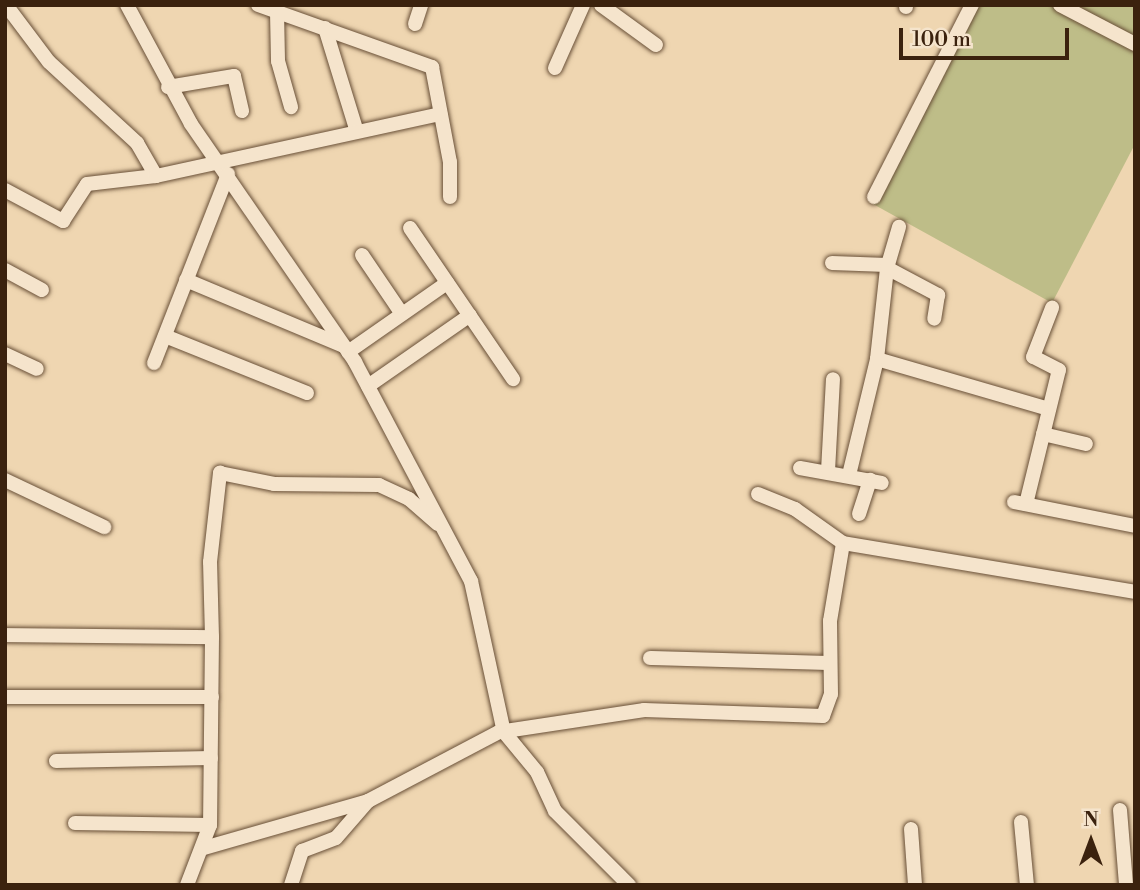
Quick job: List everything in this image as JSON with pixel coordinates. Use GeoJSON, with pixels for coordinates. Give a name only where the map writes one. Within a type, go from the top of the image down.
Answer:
{"type":"FeatureCollection","features":[{"type":"Feature","properties":{"kind":"street"},"geometry":{"type":"LineString","coordinates":[[6,5],[49,62],[137,143],[156,176]]}},
{"type":"Feature","properties":{"kind":"street"},"geometry":{"type":"LineString","coordinates":[[127,5],[168,87],[346,349],[471,581],[504,732],[537,772],[555,811],[629,885]]}},
{"type":"Feature","properties":{"kind":"street"},"geometry":{"type":"LineString","coordinates":[[258,5],[432,67],[450,162],[450,197]]}},
{"type":"Feature","properties":{"kind":"street"},"geometry":{"type":"LineString","coordinates":[[415,24],[421,5]]}},
{"type":"Feature","properties":{"kind":"street"},"geometry":{"type":"LineString","coordinates":[[555,68],[583,5]]}},
{"type":"Feature","properties":{"kind":"street"},"geometry":{"type":"LineString","coordinates":[[601,5],[656,45]]}},
{"type":"Feature","properties":{"kind":"street"},"geometry":{"type":"LineString","coordinates":[[874,197],[972,5]]}},
{"type":"Feature","properties":{"kind":"street"},"geometry":{"type":"LineString","coordinates":[[1060,5],[1135,44]]}},
{"type":"Feature","properties":{"kind":"street"},"geometry":{"type":"LineString","coordinates":[[277,12],[278,61],[291,107]]}},
{"type":"Feature","properties":{"kind":"street"},"geometry":{"type":"LineString","coordinates":[[325,28],[356,130]]}},
{"type":"Feature","properties":{"kind":"street"},"geometry":{"type":"LineString","coordinates":[[168,87],[234,76],[242,111]]}},
{"type":"Feature","properties":{"kind":"street"},"geometry":{"type":"LineString","coordinates":[[5,190],[63,221],[87,184],[156,176],[217,159],[440,114]]}},
{"type":"Feature","properties":{"kind":"street"},"geometry":{"type":"LineString","coordinates":[[155,363],[228,174]]}},
{"type":"Feature","properties":{"kind":"street"},"geometry":{"type":"LineString","coordinates":[[849,475],[877,359],[887,267],[899,227]]}},
{"type":"Feature","properties":{"kind":"street"},"geometry":{"type":"LineString","coordinates":[[410,228],[513,379]]}},
{"type":"Feature","properties":{"kind":"street"},"geometry":{"type":"LineString","coordinates":[[362,254],[402,314]]}},
{"type":"Feature","properties":{"kind":"street"},"geometry":{"type":"LineString","coordinates":[[832,263],[887,267],[938,295],[934,319]]}},
{"type":"Feature","properties":{"kind":"street"},"geometry":{"type":"LineString","coordinates":[[5,270],[42,290]]}},
{"type":"Feature","properties":{"kind":"street"},"geometry":{"type":"LineString","coordinates":[[186,280],[346,349]]}},
{"type":"Feature","properties":{"kind":"street"},"geometry":{"type":"LineString","coordinates":[[346,349],[447,283]]}},
{"type":"Feature","properties":{"kind":"street"},"geometry":{"type":"LineString","coordinates":[[1052,308],[1033,356],[1059,370],[1043,434],[1020,503],[1135,526]]}},
{"type":"Feature","properties":{"kind":"street"},"geometry":{"type":"LineString","coordinates":[[368,386],[470,316]]}},
{"type":"Feature","properties":{"kind":"street"},"geometry":{"type":"LineString","coordinates":[[165,336],[307,393]]}},
{"type":"Feature","properties":{"kind":"street"},"geometry":{"type":"LineString","coordinates":[[5,354],[37,369]]}},
{"type":"Feature","properties":{"kind":"street"},"geometry":{"type":"LineString","coordinates":[[877,359],[1049,409]]}},
{"type":"Feature","properties":{"kind":"street"},"geometry":{"type":"LineString","coordinates":[[828,471],[834,379]]}},
{"type":"Feature","properties":{"kind":"street"},"geometry":{"type":"LineString","coordinates":[[1043,434],[1086,444]]}},
{"type":"Feature","properties":{"kind":"street"},"geometry":{"type":"LineString","coordinates":[[800,468],[828,471],[876,482],[859,514]]}},
{"type":"Feature","properties":{"kind":"street"},"geometry":{"type":"LineString","coordinates":[[187,885],[204,848],[210,825],[210,562],[220,473],[274,484],[379,485],[409,499],[442,526]]}},
{"type":"Feature","properties":{"kind":"street"},"geometry":{"type":"LineString","coordinates":[[5,480],[104,527]]}},
{"type":"Feature","properties":{"kind":"street"},"geometry":{"type":"LineString","coordinates":[[758,494],[795,509],[843,543],[1135,592]]}},
{"type":"Feature","properties":{"kind":"street"},"geometry":{"type":"LineString","coordinates":[[204,848],[368,801],[504,732],[644,710],[814,719],[823,716],[831,694],[830,621],[843,543]]}},
{"type":"Feature","properties":{"kind":"street"},"geometry":{"type":"LineString","coordinates":[[5,635],[212,637]]}},
{"type":"Feature","properties":{"kind":"street"},"geometry":{"type":"LineString","coordinates":[[650,658],[830,663]]}},
{"type":"Feature","properties":{"kind":"street"},"geometry":{"type":"LineString","coordinates":[[5,697],[212,697]]}},
{"type":"Feature","properties":{"kind":"street"},"geometry":{"type":"LineString","coordinates":[[56,761],[211,758]]}},
{"type":"Feature","properties":{"kind":"street"},"geometry":{"type":"LineString","coordinates":[[291,885],[302,851],[335,838],[368,801]]}},
{"type":"Feature","properties":{"kind":"street"},"geometry":{"type":"LineString","coordinates":[[1120,810],[1126,885]]}},
{"type":"Feature","properties":{"kind":"street"},"geometry":{"type":"LineString","coordinates":[[1021,822],[1027,885]]}},
{"type":"Feature","properties":{"kind":"street"},"geometry":{"type":"LineString","coordinates":[[75,823],[210,825]]}},
{"type":"Feature","properties":{"kind":"street"},"geometry":{"type":"LineString","coordinates":[[911,829],[915,885]]}},
{"type":"Feature","properties":{"kind":"shaded area"},"geometry":{"type":"Polygon","coordinates":[[[977,5],[1135,5],[1135,144],[1052,303],[873,204],[977,5]]]}}]}
